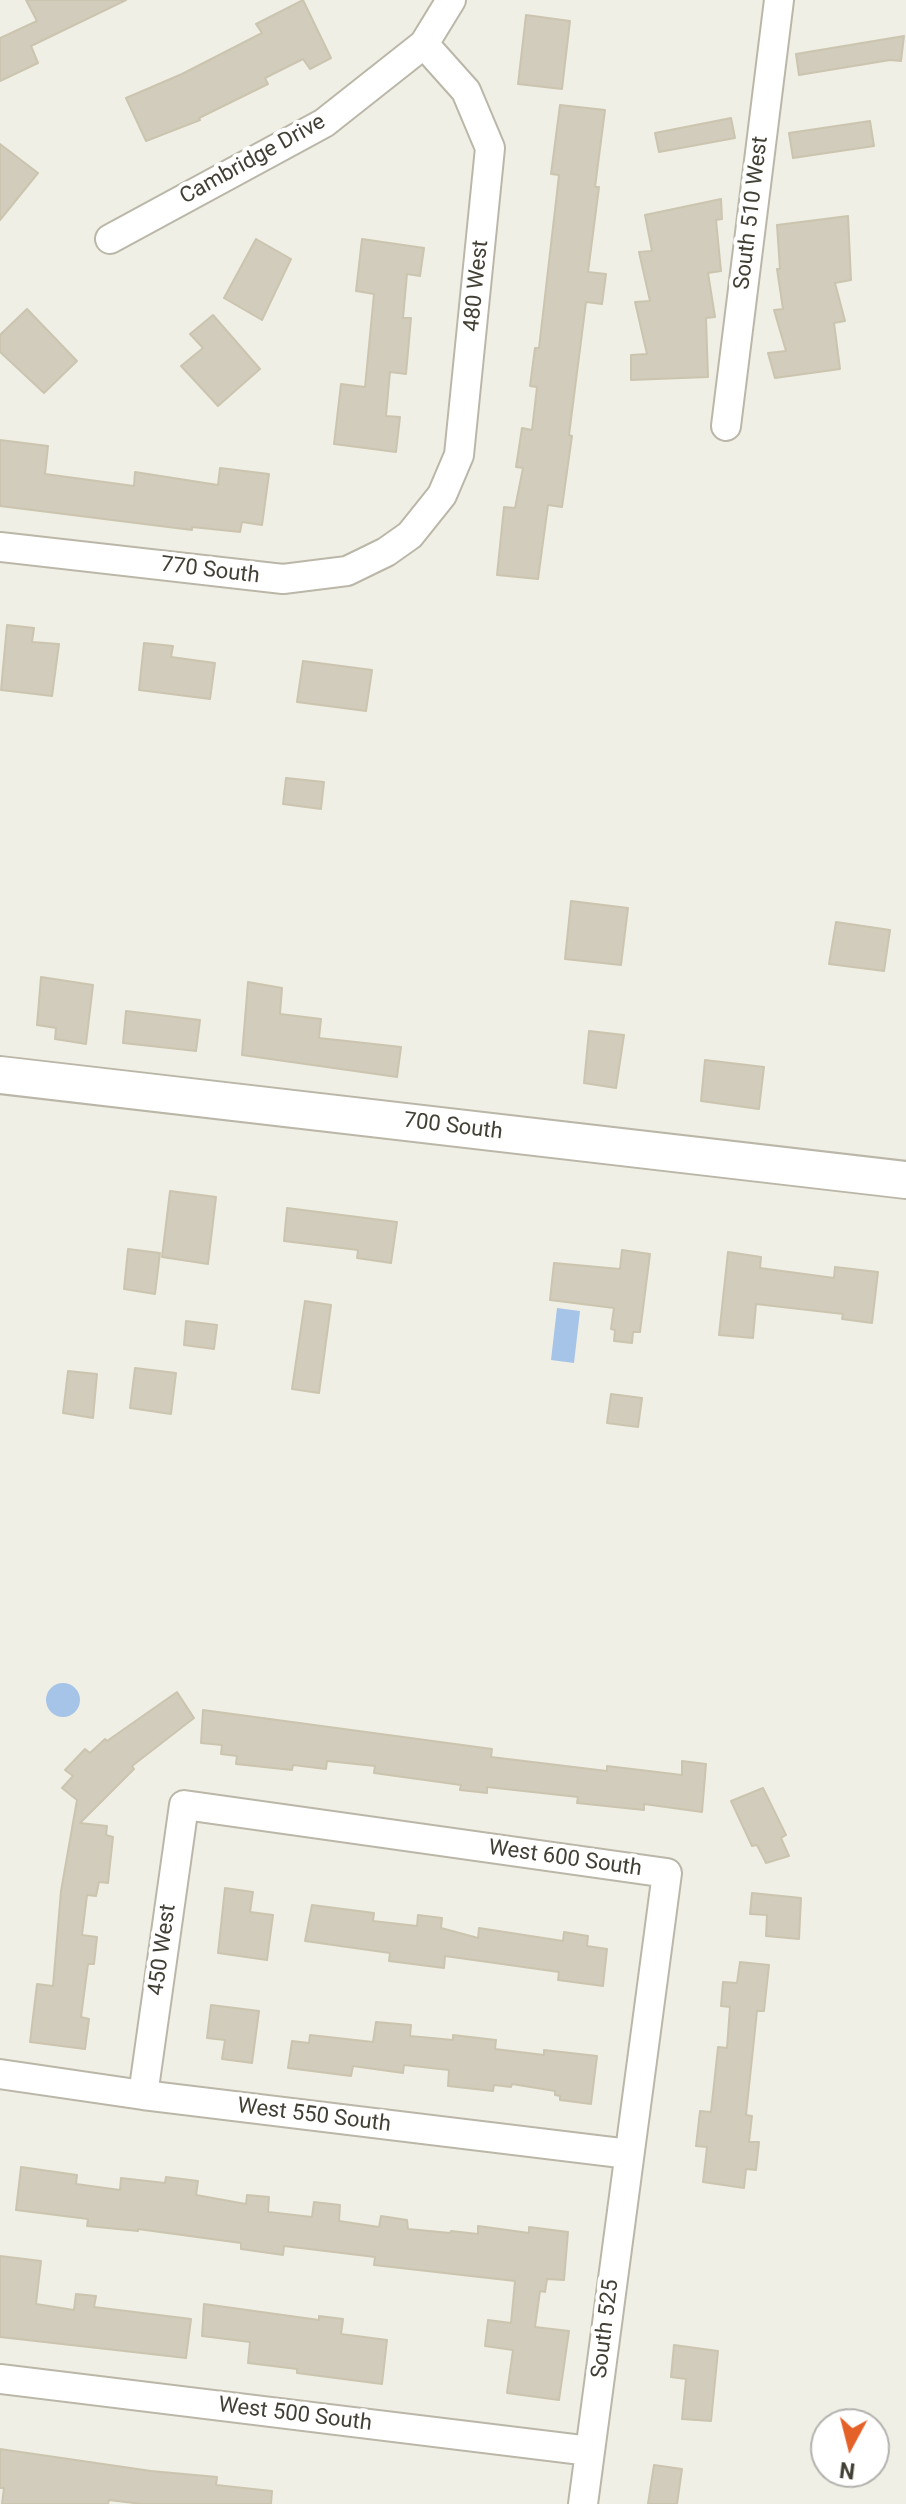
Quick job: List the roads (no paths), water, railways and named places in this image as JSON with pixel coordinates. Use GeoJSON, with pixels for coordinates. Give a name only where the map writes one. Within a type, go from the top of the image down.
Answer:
{"type":"FeatureCollection","features":[{"type":"Feature","properties":{"kind":"street","name":"Cambridge Drive"},"geometry":{"type":"LineString","coordinates":[[110,239],[324,123],[424,44],[451,0]]}},
{"type":"Feature","properties":{"kind":"street","name":"South 510 West"},"geometry":{"type":"LineString","coordinates":[[726,426],[779,0]]}},
{"type":"Feature","properties":{"kind":"street","name":"480 West"},"geometry":{"type":"LineString","coordinates":[[410,535],[442,495],[459,455],[490,148],[466,91],[424,44]]}},
{"type":"Feature","properties":{"kind":"street","name":"770 South"},"geometry":{"type":"LineString","coordinates":[[0,547],[283,579],[347,571],[386,552],[410,535]]}},
{"type":"Feature","properties":{"kind":"street","name":"700 South"},"geometry":{"type":"LineString","coordinates":[[0,1075],[906,1180]]}},
{"type":"Feature","properties":{"kind":"street","name":"450 West"},"geometry":{"type":"LineString","coordinates":[[143,2095],[184,1805]]}},
{"type":"Feature","properties":{"kind":"street","name":"West 600 South"},"geometry":{"type":"LineString","coordinates":[[184,1805],[667,1873],[629,2154]]}},
{"type":"Feature","properties":{"kind":"street","name":"West 550 South"},"geometry":{"type":"LineString","coordinates":[[0,2074],[143,2095],[629,2154]]}},
{"type":"Feature","properties":{"kind":"street","name":"South 525"},"geometry":{"type":"LineString","coordinates":[[583,2504],[629,2154]]}},
{"type":"Feature","properties":{"kind":"street","name":"West 500 South"},"geometry":{"type":"LineString","coordinates":[[0,2379],[590,2451]]}},
{"type":"Feature","properties":{"kind":"water"},"geometry":{"type":"Polygon","coordinates":[[[557,1308],[580,1311],[574,1363],[551,1360],[557,1308]]]}},
{"type":"Feature","properties":{"kind":"water"},"geometry":{"type":"Polygon","coordinates":[[[63,1683],[75,1688],[80,1700],[75,1712],[63,1717],[51,1712],[46,1700],[51,1688],[63,1683]]]}}]}
